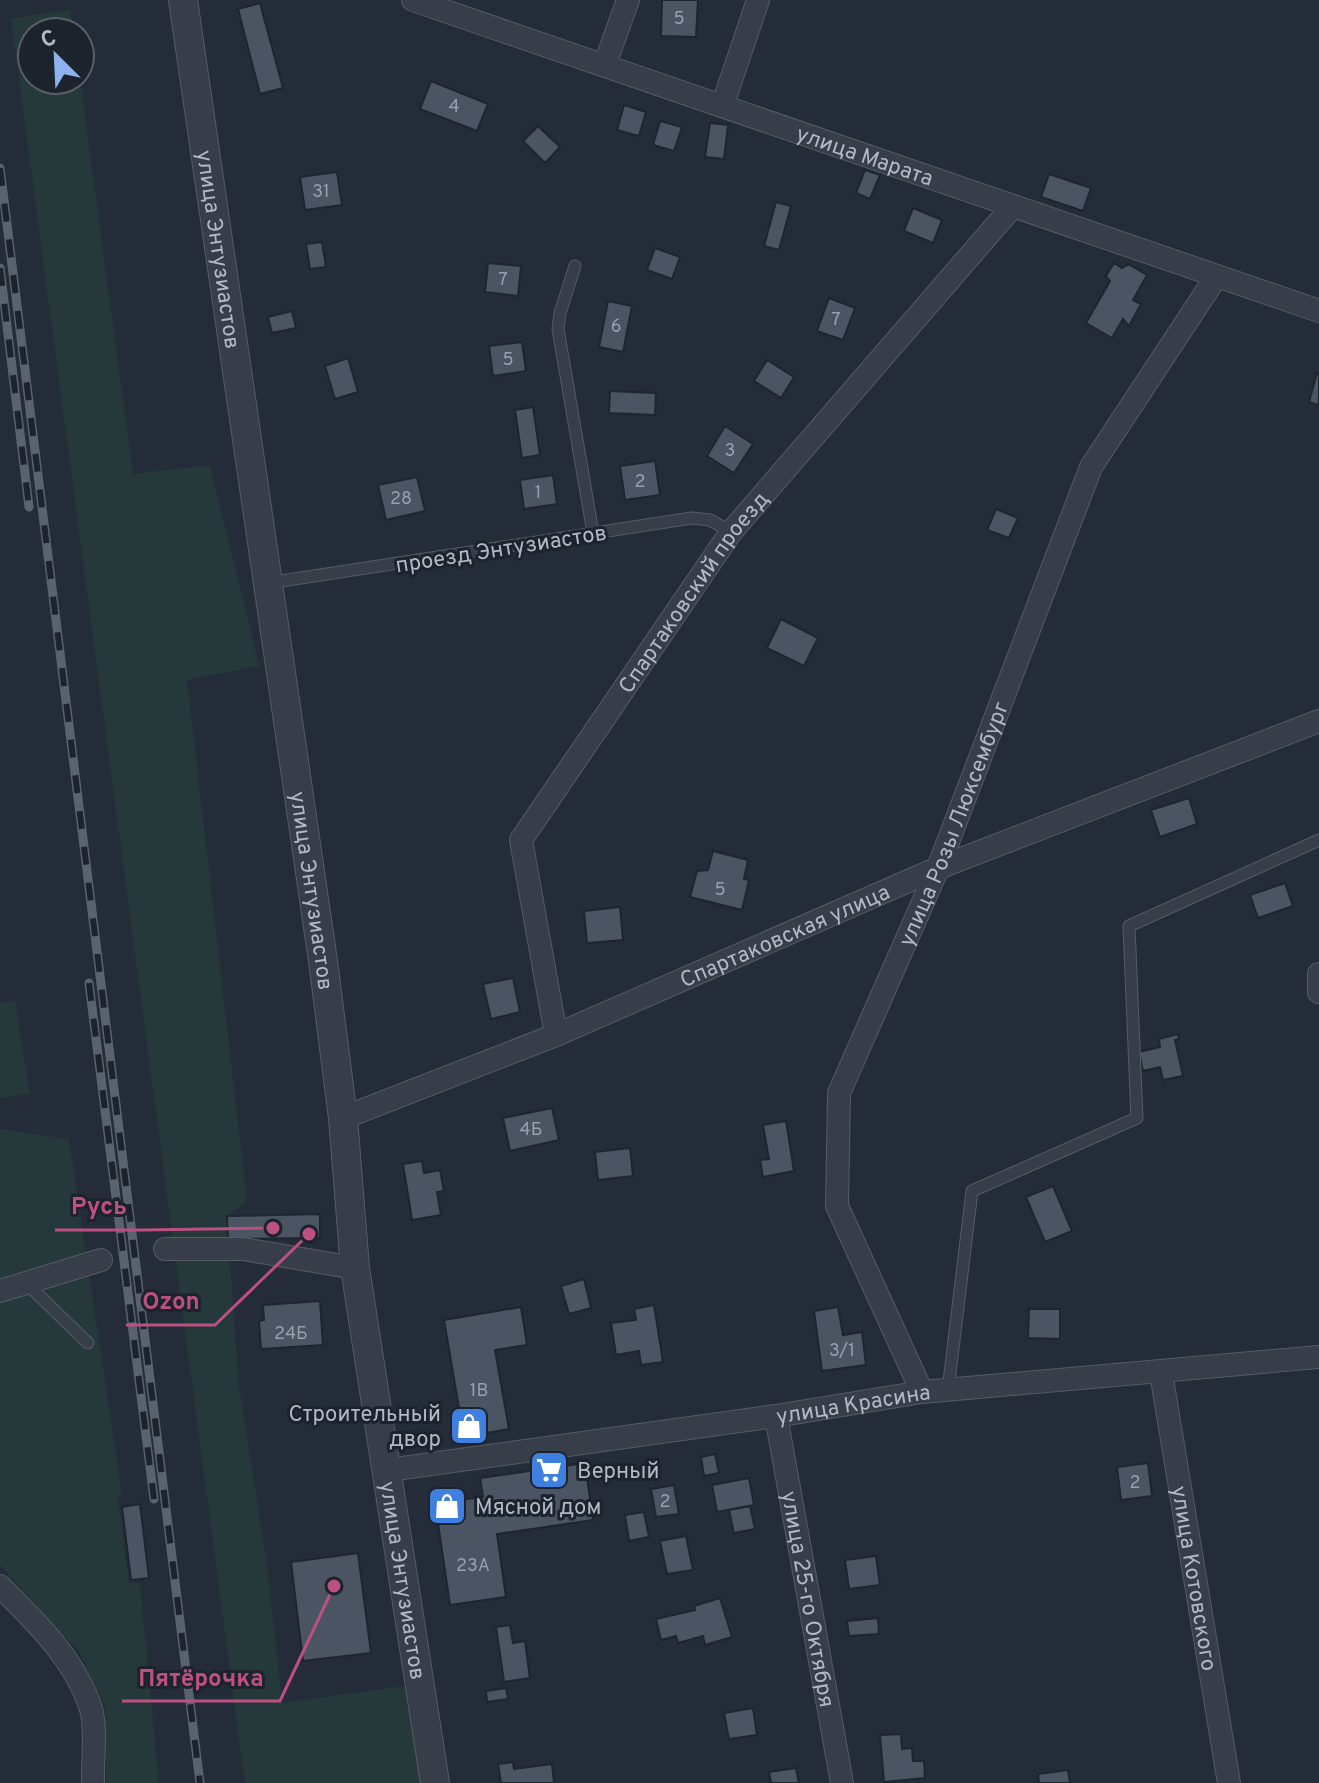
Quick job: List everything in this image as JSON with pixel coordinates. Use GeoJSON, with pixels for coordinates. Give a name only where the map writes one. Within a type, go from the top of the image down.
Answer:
{"type":"FeatureCollection","features":[{"type":"Feature","properties":{"kind":"street","name":"улица Энтузиастов"},"geometry":{"type":"LineString","coordinates":[[183,0],[343,1118],[355,1268],[435,1783]]}},
{"type":"Feature","properties":{"kind":"street","name":"улица Марата"},"geometry":{"type":"LineString","coordinates":[[413,0],[447,6],[605,64],[1319,311]]}},
{"type":"Feature","properties":{"kind":"street"},"geometry":{"type":"LineString","coordinates":[[605,64],[628,0]]}},
{"type":"Feature","properties":{"kind":"street"},"geometry":{"type":"LineString","coordinates":[[723,104],[758,0]]}},
{"type":"Feature","properties":{"kind":"street","name":"Спартаковский проезд"},"geometry":{"type":"LineString","coordinates":[[556,1035],[521,840],[731,532],[1013,206]]}},
{"type":"Feature","properties":{"kind":"street","name":"улица Розы Люксембург"},"geometry":{"type":"LineString","coordinates":[[922,1392],[837,1206],[839,1093],[938,868],[1091,467],[1216,277]]}},
{"type":"Feature","properties":{"kind":"street","name":"Спартаковская улица"},"geometry":{"type":"LineString","coordinates":[[343,1118],[556,1035],[938,868],[1319,721]]}},
{"type":"Feature","properties":{"kind":"street"},"geometry":{"type":"LineString","coordinates":[[1319,974],[1319,992]]}},
{"type":"Feature","properties":{"kind":"street"},"geometry":{"type":"LineString","coordinates":[[165,1249],[243,1249],[355,1268]]}},
{"type":"Feature","properties":{"kind":"street"},"geometry":{"type":"LineString","coordinates":[[0,1291],[101,1260]]}},
{"type":"Feature","properties":{"kind":"street","name":"улица Красина"},"geometry":{"type":"LineString","coordinates":[[388,1470],[776,1416],[922,1392],[1319,1357]]}},
{"type":"Feature","properties":{"kind":"street","name":"улица Котовского"},"geometry":{"type":"LineString","coordinates":[[1161,1373],[1229,1783]]}},
{"type":"Feature","properties":{"kind":"street","name":"улица 25-го Октября"},"geometry":{"type":"LineString","coordinates":[[776,1416],[842,1783]]}},
{"type":"Feature","properties":{"kind":"street"},"geometry":{"type":"LineString","coordinates":[[0,1586],[43,1629],[79,1683],[92,1711],[93,1783]]}},
{"type":"Feature","properties":{"kind":"lane"},"geometry":{"type":"LineString","coordinates":[[575,266],[558,329],[593,533]]}},
{"type":"Feature","properties":{"kind":"lane","name":"проезд Энтузиастов"},"geometry":{"type":"LineString","coordinates":[[268,583],[692,518],[710,520],[731,532]]}},
{"type":"Feature","properties":{"kind":"lane"},"geometry":{"type":"LineString","coordinates":[[948,1390],[972,1191],[1137,1118],[1129,926],[1319,840]]}},
{"type":"Feature","properties":{"kind":"lane"},"geometry":{"type":"LineString","coordinates":[[27,1284],[88,1343]]}},
{"type":"Feature","properties":{"kind":"shaded area"},"geometry":{"type":"Polygon","coordinates":[[[70,10],[71,16],[26,16],[70,10]]]}},
{"type":"Feature","properties":{"kind":"shaded area"},"geometry":{"type":"Polygon","coordinates":[[[16,17],[16,56],[11,18],[16,17]]]}},
{"type":"Feature","properties":{"kind":"shaded area"},"geometry":{"type":"Polygon","coordinates":[[[21,96],[82,96],[133,474],[210,465],[259,666],[187,680],[247,1201],[227,1216],[238,1379],[267,1565],[282,1703],[412,1685],[426,1783],[245,1783],[21,96]]]}},
{"type":"Feature","properties":{"kind":"shaded area"},"geometry":{"type":"Polygon","coordinates":[[[15,1001],[30,1094],[0,1098],[0,1003],[15,1001]]]}},
{"type":"Feature","properties":{"kind":"shaded area"},"geometry":{"type":"Polygon","coordinates":[[[0,1129],[69,1139],[122,1495],[118,1496],[129,1583],[140,1583],[159,1783],[106,1783],[105,1707],[80,1653],[0,1565],[0,1129]]]}},
{"type":"Feature","properties":{"kind":"building"},"geometry":{"type":"Polygon","coordinates":[[[662,0],[698,0],[696,37],[661,36],[662,0]]]}},
{"type":"Feature","properties":{"kind":"building"},"geometry":{"type":"Polygon","coordinates":[[[260,3],[283,88],[260,94],[238,9],[260,3]]]}},
{"type":"Feature","properties":{"kind":"building"},"geometry":{"type":"Polygon","coordinates":[[[431,81],[488,104],[477,131],[420,109],[431,81]]]}},
{"type":"Feature","properties":{"kind":"building"},"geometry":{"type":"Polygon","coordinates":[[[624,105],[646,112],[639,136],[617,130],[624,105]]]}},
{"type":"Feature","properties":{"kind":"building"},"geometry":{"type":"Polygon","coordinates":[[[660,121],[682,127],[674,151],[653,145],[660,121]]]}},
{"type":"Feature","properties":{"kind":"building"},"geometry":{"type":"Polygon","coordinates":[[[710,123],[728,125],[724,159],[705,157],[710,123]]]}},
{"type":"Feature","properties":{"kind":"building"},"geometry":{"type":"Polygon","coordinates":[[[538,126],[560,147],[545,163],[523,141],[538,126]]]}},
{"type":"Feature","properties":{"kind":"building"},"geometry":{"type":"Polygon","coordinates":[[[865,170],[880,175],[870,199],[856,193],[865,170]]]}},
{"type":"Feature","properties":{"kind":"building"},"geometry":{"type":"Polygon","coordinates":[[[337,172],[342,205],[305,210],[300,177],[337,172]]]}},
{"type":"Feature","properties":{"kind":"building"},"geometry":{"type":"Polygon","coordinates":[[[1049,174],[1091,188],[1083,211],[1041,197],[1049,174]]]}},
{"type":"Feature","properties":{"kind":"building"},"geometry":{"type":"Polygon","coordinates":[[[776,202],[791,206],[779,250],[764,246],[776,202]]]}},
{"type":"Feature","properties":{"kind":"building"},"geometry":{"type":"Polygon","coordinates":[[[913,208],[942,220],[933,243],[904,231],[913,208]]]}},
{"type":"Feature","properties":{"kind":"building"},"geometry":{"type":"Polygon","coordinates":[[[322,242],[326,267],[310,269],[306,244],[322,242]]]}},
{"type":"Feature","properties":{"kind":"building"},"geometry":{"type":"Polygon","coordinates":[[[655,248],[680,257],[672,279],[647,270],[655,248]]]}},
{"type":"Feature","properties":{"kind":"building"},"geometry":{"type":"Polygon","coordinates":[[[488,263],[521,266],[518,296],[485,292],[488,263]]]}},
{"type":"Feature","properties":{"kind":"building"},"geometry":{"type":"Polygon","coordinates":[[[1114,263],[1122,268],[1128,264],[1147,275],[1133,300],[1141,304],[1129,326],[1123,319],[1112,338],[1086,323],[1110,281],[1106,276],[1114,263]]]}},
{"type":"Feature","properties":{"kind":"building"},"geometry":{"type":"Polygon","coordinates":[[[829,298],[855,308],[843,340],[817,331],[829,298]]]}},
{"type":"Feature","properties":{"kind":"building"},"geometry":{"type":"Polygon","coordinates":[[[608,301],[632,306],[623,352],[599,347],[608,301]]]}},
{"type":"Feature","properties":{"kind":"building"},"geometry":{"type":"Polygon","coordinates":[[[292,311],[296,328],[272,333],[268,317],[292,311]]]}},
{"type":"Feature","properties":{"kind":"building"},"geometry":{"type":"Polygon","coordinates":[[[522,342],[526,371],[493,376],[489,346],[522,342]]]}},
{"type":"Feature","properties":{"kind":"building"},"geometry":{"type":"Polygon","coordinates":[[[348,358],[358,392],[335,399],[325,366],[348,358]]]}},
{"type":"Feature","properties":{"kind":"building"},"geometry":{"type":"Polygon","coordinates":[[[767,360],[794,377],[781,398],[754,381],[767,360]]]}},
{"type":"Feature","properties":{"kind":"building"},"geometry":{"type":"Polygon","coordinates":[[[1319,373],[1319,405],[1309,402],[1319,373]]]}},
{"type":"Feature","properties":{"kind":"building"},"geometry":{"type":"Polygon","coordinates":[[[610,391],[656,393],[655,415],[609,413],[610,391]]]}},
{"type":"Feature","properties":{"kind":"building"},"geometry":{"type":"Polygon","coordinates":[[[533,407],[540,455],[522,458],[515,410],[533,407]]]}},
{"type":"Feature","properties":{"kind":"building"},"geometry":{"type":"Polygon","coordinates":[[[725,426],[753,444],[734,473],[707,456],[725,426]]]}},
{"type":"Feature","properties":{"kind":"building"},"geometry":{"type":"Polygon","coordinates":[[[655,461],[660,495],[625,500],[620,466],[655,461]]]}},
{"type":"Feature","properties":{"kind":"building"},"geometry":{"type":"Polygon","coordinates":[[[553,475],[557,504],[524,509],[520,480],[553,475]]]}},
{"type":"Feature","properties":{"kind":"building"},"geometry":{"type":"Polygon","coordinates":[[[417,477],[425,511],[386,520],[378,485],[417,477]]]}},
{"type":"Feature","properties":{"kind":"building"},"geometry":{"type":"Polygon","coordinates":[[[996,509],[1018,518],[1009,538],[987,530],[996,509]]]}},
{"type":"Feature","properties":{"kind":"building"},"geometry":{"type":"Polygon","coordinates":[[[781,619],[818,638],[804,666],[767,648],[781,619]]]}},
{"type":"Feature","properties":{"kind":"building"},"geometry":{"type":"Polygon","coordinates":[[[1189,798],[1197,824],[1160,837],[1151,810],[1189,798]]]}},
{"type":"Feature","properties":{"kind":"building"},"geometry":{"type":"Polygon","coordinates":[[[713,851],[748,860],[744,879],[749,880],[742,910],[690,897],[697,871],[708,870],[713,851]]]}},
{"type":"Feature","properties":{"kind":"building"},"geometry":{"type":"Polygon","coordinates":[[[1285,883],[1293,906],[1258,918],[1250,895],[1285,883]]]}},
{"type":"Feature","properties":{"kind":"building"},"geometry":{"type":"Polygon","coordinates":[[[620,907],[623,940],[587,943],[584,911],[620,907]]]}},
{"type":"Feature","properties":{"kind":"building"},"geometry":{"type":"Polygon","coordinates":[[[513,978],[520,1012],[491,1019],[483,984],[513,978]]]}},
{"type":"Feature","properties":{"kind":"building"},"geometry":{"type":"Polygon","coordinates":[[[1178,1034],[1179,1039],[1175,1040],[1183,1076],[1163,1080],[1160,1067],[1143,1071],[1139,1052],[1160,1047],[1159,1039],[1178,1034]]]}},
{"type":"Feature","properties":{"kind":"building"},"geometry":{"type":"Polygon","coordinates":[[[552,1108],[559,1140],[510,1151],[503,1118],[552,1108]]]}},
{"type":"Feature","properties":{"kind":"building"},"geometry":{"type":"Polygon","coordinates":[[[786,1121],[794,1171],[763,1177],[760,1160],[769,1159],[763,1125],[786,1121]]]}},
{"type":"Feature","properties":{"kind":"building"},"geometry":{"type":"Polygon","coordinates":[[[630,1148],[633,1176],[598,1180],[595,1152],[630,1148]]]}},
{"type":"Feature","properties":{"kind":"building"},"geometry":{"type":"Polygon","coordinates":[[[422,1161],[424,1173],[440,1170],[444,1191],[437,1192],[441,1215],[412,1220],[403,1164],[422,1161]]]}},
{"type":"Feature","properties":{"kind":"building"},"geometry":{"type":"Polygon","coordinates":[[[1053,1186],[1072,1231],[1045,1242],[1026,1197],[1053,1186]]]}},
{"type":"Feature","properties":{"kind":"building"},"geometry":{"type":"Polygon","coordinates":[[[320,1214],[320,1238],[228,1239],[227,1216],[320,1214]]]}},
{"type":"Feature","properties":{"kind":"building"},"geometry":{"type":"Polygon","coordinates":[[[584,1279],[591,1308],[569,1314],[561,1286],[584,1279]]]}},
{"type":"Feature","properties":{"kind":"building"},"geometry":{"type":"Polygon","coordinates":[[[320,1301],[323,1345],[261,1349],[259,1321],[264,1320],[263,1305],[320,1301]]]}},
{"type":"Feature","properties":{"kind":"building"},"geometry":{"type":"Polygon","coordinates":[[[654,1305],[663,1362],[641,1365],[639,1351],[616,1355],[611,1323],[636,1320],[634,1309],[654,1305]]]}},
{"type":"Feature","properties":{"kind":"building"},"geometry":{"type":"Polygon","coordinates":[[[521,1307],[527,1345],[495,1350],[509,1429],[464,1437],[444,1320],[521,1307]]]}},
{"type":"Feature","properties":{"kind":"building"},"geometry":{"type":"Polygon","coordinates":[[[838,1307],[843,1335],[862,1332],[866,1365],[822,1371],[814,1311],[838,1307]]]}},
{"type":"Feature","properties":{"kind":"building"},"geometry":{"type":"Polygon","coordinates":[[[1029,1309],[1060,1309],[1060,1339],[1028,1338],[1029,1309]]]}},
{"type":"Feature","properties":{"kind":"building"},"geometry":{"type":"Polygon","coordinates":[[[715,1454],[719,1473],[704,1476],[701,1457],[715,1454]]]}},
{"type":"Feature","properties":{"kind":"building"},"geometry":{"type":"Polygon","coordinates":[[[585,1463],[593,1520],[497,1534],[506,1597],[450,1605],[435,1503],[483,1497],[480,1478],[585,1463]]]}},
{"type":"Feature","properties":{"kind":"building"},"geometry":{"type":"Polygon","coordinates":[[[1148,1463],[1152,1496],[1121,1500],[1117,1467],[1148,1463]]]}},
{"type":"Feature","properties":{"kind":"building"},"geometry":{"type":"Polygon","coordinates":[[[749,1478],[754,1505],[717,1512],[712,1485],[749,1478]]]}},
{"type":"Feature","properties":{"kind":"building"},"geometry":{"type":"Polygon","coordinates":[[[674,1485],[679,1514],[656,1517],[651,1489],[674,1485]]]}},
{"type":"Feature","properties":{"kind":"building"},"geometry":{"type":"Polygon","coordinates":[[[140,1504],[149,1578],[131,1580],[122,1507],[140,1504]]]}},
{"type":"Feature","properties":{"kind":"building"},"geometry":{"type":"Polygon","coordinates":[[[750,1506],[755,1529],[734,1533],[729,1510],[750,1506]]]}},
{"type":"Feature","properties":{"kind":"building"},"geometry":{"type":"Polygon","coordinates":[[[644,1512],[649,1537],[629,1541],[625,1515],[644,1512]]]}},
{"type":"Feature","properties":{"kind":"building"},"geometry":{"type":"Polygon","coordinates":[[[686,1536],[693,1570],[667,1574],[660,1541],[686,1536]]]}},
{"type":"Feature","properties":{"kind":"building"},"geometry":{"type":"Polygon","coordinates":[[[358,1553],[371,1653],[303,1661],[291,1562],[358,1553]]]}},
{"type":"Feature","properties":{"kind":"building"},"geometry":{"type":"Polygon","coordinates":[[[876,1556],[880,1585],[849,1589],[845,1560],[876,1556]]]}},
{"type":"Feature","properties":{"kind":"building"},"geometry":{"type":"Polygon","coordinates":[[[720,1598],[732,1637],[705,1645],[703,1636],[678,1643],[676,1636],[661,1640],[656,1619],[695,1610],[694,1606],[720,1598]]]}},
{"type":"Feature","properties":{"kind":"building"},"geometry":{"type":"Polygon","coordinates":[[[878,1618],[879,1634],[849,1636],[847,1621],[878,1618]]]}},
{"type":"Feature","properties":{"kind":"building"},"geometry":{"type":"Polygon","coordinates":[[[510,1625],[513,1643],[525,1641],[530,1678],[504,1682],[496,1627],[510,1625]]]}},
{"type":"Feature","properties":{"kind":"building"},"geometry":{"type":"Polygon","coordinates":[[[506,1688],[508,1699],[487,1702],[486,1691],[506,1688]]]}},
{"type":"Feature","properties":{"kind":"building"},"geometry":{"type":"Polygon","coordinates":[[[753,1708],[757,1735],[729,1739],[724,1713],[753,1708]]]}},
{"type":"Feature","properties":{"kind":"building"},"geometry":{"type":"Polygon","coordinates":[[[901,1734],[902,1749],[912,1748],[913,1761],[924,1761],[925,1778],[884,1782],[880,1735],[901,1734]]]}},
{"type":"Feature","properties":{"kind":"building"},"geometry":{"type":"Polygon","coordinates":[[[513,1762],[514,1769],[552,1764],[554,1783],[501,1783],[498,1764],[513,1762]]]}},
{"type":"Feature","properties":{"kind":"building"},"geometry":{"type":"Polygon","coordinates":[[[796,1768],[799,1783],[771,1783],[769,1772],[796,1768]]]}},
{"type":"Feature","properties":{"kind":"building"},"geometry":{"type":"Polygon","coordinates":[[[1068,1770],[1070,1783],[1039,1783],[1038,1774],[1068,1770]]]}},
{"type":"Feature","properties":{"kind":"railway"},"geometry":{"type":"LineString","coordinates":[[0,168],[200,1783]]}},
{"type":"Feature","properties":{"kind":"railway"},"geometry":{"type":"LineString","coordinates":[[0,268],[29,507]]}},
{"type":"Feature","properties":{"kind":"railway"},"geometry":{"type":"LineString","coordinates":[[89,983],[154,1499]]}},
{"type":"Feature","properties":{"kind":"place","name":"Русь"},"geometry":{"type":"Point","coordinates":[273,1228]}},
{"type":"Feature","properties":{"kind":"place","name":"Ozon"},"geometry":{"type":"Point","coordinates":[309,1234]}},
{"type":"Feature","properties":{"kind":"place","name":"Строительный двор"},"geometry":{"type":"Point","coordinates":[469,1426]}},
{"type":"Feature","properties":{"kind":"place","name":"Верный"},"geometry":{"type":"Point","coordinates":[549,1470]}},
{"type":"Feature","properties":{"kind":"place","name":"Мясной дом"},"geometry":{"type":"Point","coordinates":[447,1506]}},
{"type":"Feature","properties":{"kind":"place","name":"Пятёрочка"},"geometry":{"type":"Point","coordinates":[334,1586]}}]}
